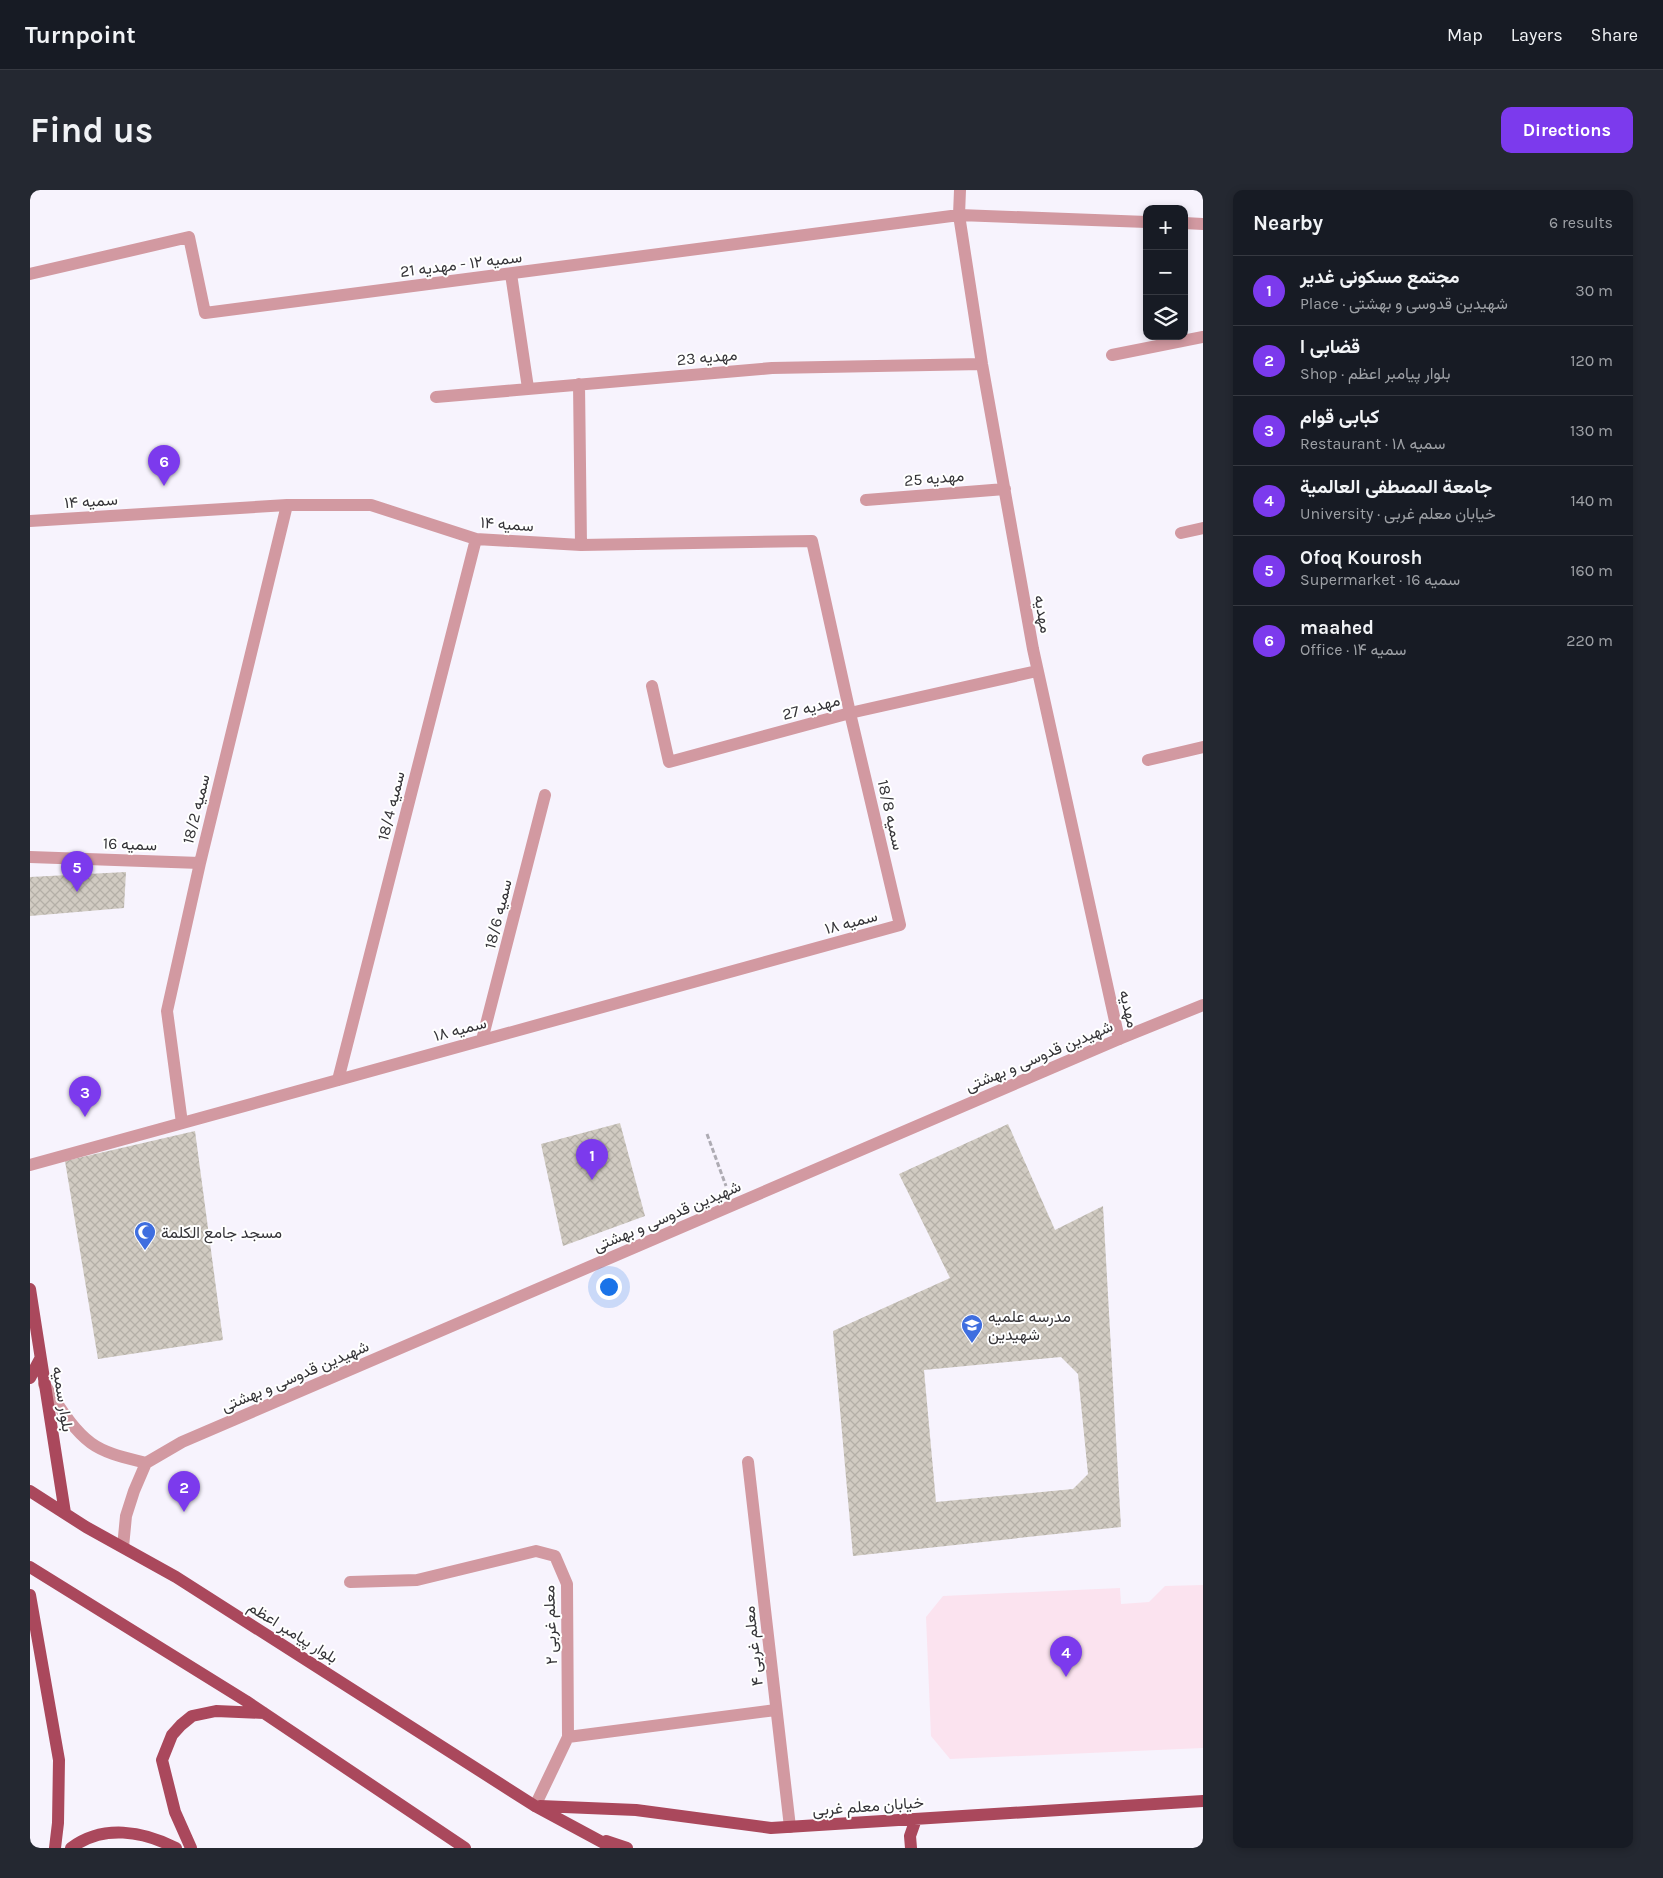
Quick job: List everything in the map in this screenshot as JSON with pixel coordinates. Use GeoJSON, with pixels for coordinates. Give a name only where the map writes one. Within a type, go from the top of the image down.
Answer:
{"type":"FeatureCollection","features":[{"type":"Feature","properties":{"kind":"main road","name":"بلوار سمیه"},"geometry":{"type":"LineString","coordinates":[[30,1289],[65,1513]]}},
{"type":"Feature","properties":{"kind":"main road"},"geometry":{"type":"LineString","coordinates":[[30,1378],[40,1359]]}},
{"type":"Feature","properties":{"kind":"main road","name":"بلوار پیامبر اعظم"},"geometry":{"type":"LineString","coordinates":[[30,1491],[86,1527],[176,1577],[535,1806],[595,1837]]}},
{"type":"Feature","properties":{"kind":"main road"},"geometry":{"type":"LineString","coordinates":[[30,1567],[264,1713],[452,1843],[466,1848]]}},
{"type":"Feature","properties":{"kind":"main road"},"geometry":{"type":"LineString","coordinates":[[30,1595],[33,1622],[59,1760],[58,1824],[55,1848]]}},
{"type":"Feature","properties":{"kind":"main road"},"geometry":{"type":"LineString","coordinates":[[192,1848],[175,1812],[162,1760],[172,1736],[192,1716],[216,1711],[264,1713]]}},
{"type":"Feature","properties":{"kind":"main road","name":"خیابان معلم غربی"},"geometry":{"type":"LineString","coordinates":[[535,1806],[636,1810],[771,1828],[1203,1801]]}},
{"type":"Feature","properties":{"kind":"main road"},"geometry":{"type":"LineString","coordinates":[[911,1848],[910,1836],[916,1819]]}},
{"type":"Feature","properties":{"kind":"main road"},"geometry":{"type":"LineString","coordinates":[[71,1848],[103,1834],[130,1832],[157,1838],[176,1848]]}},
{"type":"Feature","properties":{"kind":"main road"},"geometry":{"type":"LineString","coordinates":[[595,1837],[613,1848]]}},
{"type":"Feature","properties":{"kind":"main road"},"geometry":{"type":"LineString","coordinates":[[595,1837],[627,1848]]}},
{"type":"Feature","properties":{"kind":"street","name":"مهدیه"},"geometry":{"type":"LineString","coordinates":[[960,190],[959,215],[982,364],[1037,671],[1119,1039]]}},
{"type":"Feature","properties":{"kind":"street","name":"سمیه ۱۲ - مهدیه 21"},"geometry":{"type":"LineString","coordinates":[[30,274],[189,237],[205,313],[959,215],[1143,222]]}},
{"type":"Feature","properties":{"kind":"street"},"geometry":{"type":"LineString","coordinates":[[1188,223],[1203,224]]}},
{"type":"Feature","properties":{"kind":"street"},"geometry":{"type":"LineString","coordinates":[[511,274],[528,388]]}},
{"type":"Feature","properties":{"kind":"street"},"geometry":{"type":"LineString","coordinates":[[1112,355],[1203,337]]}},
{"type":"Feature","properties":{"kind":"street","name":"مهدیه 23"},"geometry":{"type":"LineString","coordinates":[[436,397],[772,368],[982,364]]}},
{"type":"Feature","properties":{"kind":"street"},"geometry":{"type":"LineString","coordinates":[[579,384],[581,544]]}},
{"type":"Feature","properties":{"kind":"street","name":"مهدیه 25"},"geometry":{"type":"LineString","coordinates":[[866,500],[1005,489]]}},
{"type":"Feature","properties":{"kind":"street","name":"سمیه ۱۴"},"geometry":{"type":"LineString","coordinates":[[30,521],[287,505],[371,505],[476,540],[581,544],[812,541],[850,713]]}},
{"type":"Feature","properties":{"kind":"street","name":"سمیه 18/2"},"geometry":{"type":"LineString","coordinates":[[182,1123],[167,1011],[200,863],[287,505]]}},
{"type":"Feature","properties":{"kind":"street"},"geometry":{"type":"LineString","coordinates":[[1181,533],[1203,528]]}},
{"type":"Feature","properties":{"kind":"street","name":"سمیه 18/4"},"geometry":{"type":"LineString","coordinates":[[338,1080],[476,540]]}},
{"type":"Feature","properties":{"kind":"street","name":"مهدیه 27"},"geometry":{"type":"LineString","coordinates":[[652,686],[669,762],[850,713],[1037,671]]}},
{"type":"Feature","properties":{"kind":"street","name":"سمیه 18/8"},"geometry":{"type":"LineString","coordinates":[[850,713],[900,925]]}},
{"type":"Feature","properties":{"kind":"street"},"geometry":{"type":"LineString","coordinates":[[1148,760],[1203,747]]}},
{"type":"Feature","properties":{"kind":"street","name":"سمیه 18/6"},"geometry":{"type":"LineString","coordinates":[[482,1040],[545,795]]}},
{"type":"Feature","properties":{"kind":"street","name":"سمیه 16"},"geometry":{"type":"LineString","coordinates":[[30,857],[200,863]]}},
{"type":"Feature","properties":{"kind":"street","name":"سمیه ۱۸"},"geometry":{"type":"LineString","coordinates":[[30,1165],[900,925]]}},
{"type":"Feature","properties":{"kind":"street","name":"شهیدین قدوسی و بهشتی"},"geometry":{"type":"LineString","coordinates":[[146,1463],[191,1438],[1119,1039],[1203,1005]]}},
{"type":"Feature","properties":{"kind":"street"},"geometry":{"type":"LineString","coordinates":[[44,1384],[68,1420],[91,1443],[118,1456],[146,1463],[126,1516],[123,1547]]}},
{"type":"Feature","properties":{"kind":"street","name":"معلم غربی ۴"},"geometry":{"type":"LineString","coordinates":[[748,1462],[790,1827]]}},
{"type":"Feature","properties":{"kind":"street","name":"معلم غربی ۲"},"geometry":{"type":"LineString","coordinates":[[350,1582],[417,1580],[536,1551],[554,1556],[567,1584],[568,1737],[535,1806]]}},
{"type":"Feature","properties":{"kind":"street"},"geometry":{"type":"LineString","coordinates":[[568,1737],[776,1710]]}},
{"type":"Feature","properties":{"kind":"path"},"geometry":{"type":"LineString","coordinates":[[708,1134],[733,1206]]}},
{"type":"Feature","properties":{"kind":"shaded area"},"geometry":{"type":"Polygon","coordinates":[[[1203,1585],[1203,1748],[950,1759],[931,1736],[926,1617],[943,1596],[1120,1588],[1121,1604],[1149,1602],[1165,1586],[1203,1585]]]}},
{"type":"Feature","properties":{"kind":"building"},"geometry":{"type":"Polygon","coordinates":[[[126,872],[124,908],[30,916],[30,877],[126,872]]]}},
{"type":"Feature","properties":{"kind":"building"},"geometry":{"type":"Polygon","coordinates":[[[620,1123],[645,1216],[563,1246],[541,1144],[620,1123]]]}},
{"type":"Feature","properties":{"kind":"building","name":"مدرسه علمیه شهیدین"},"geometry":{"type":"Polygon","coordinates":[[[1008,1124],[1055,1230],[1103,1206],[1121,1527],[853,1556],[833,1331],[950,1278],[899,1174],[1008,1124]],[[1061,1357],[924,1370],[936,1502],[1073,1489],[1088,1474],[1078,1374],[1061,1357]]]}},
{"type":"Feature","properties":{"kind":"building","name":"مسجد جامع الکلمة"},"geometry":{"type":"Polygon","coordinates":[[[195,1131],[223,1340],[98,1359],[65,1161],[195,1131]]]}},
{"type":"Feature","properties":{"kind":"place","name":"maahed"},"geometry":{"type":"Point","coordinates":[164,486]}},
{"type":"Feature","properties":{"kind":"place","name":"Ofoq Kourosh"},"geometry":{"type":"Point","coordinates":[77,892]}},
{"type":"Feature","properties":{"kind":"place","name":"کبابی قوام"},"geometry":{"type":"Point","coordinates":[85,1117]}},
{"type":"Feature","properties":{"kind":"place","name":"مجتمع مسکونی غدیر"},"geometry":{"type":"Point","coordinates":[592,1180]}},
{"type":"Feature","properties":{"kind":"place","name":"مسجد جامع الکلمة"},"geometry":{"type":"Point","coordinates":[145,1251]}},
{"type":"Feature","properties":{"kind":"place","name":"مدرسه علمیه شهیدین"},"geometry":{"type":"Point","coordinates":[972,1344]}},
{"type":"Feature","properties":{"kind":"place","name":"قضابی ا"},"geometry":{"type":"Point","coordinates":[184,1512]}},
{"type":"Feature","properties":{"kind":"place","name":"جامعة المصطفی العالمیة"},"geometry":{"type":"Point","coordinates":[1066,1677]}}]}
